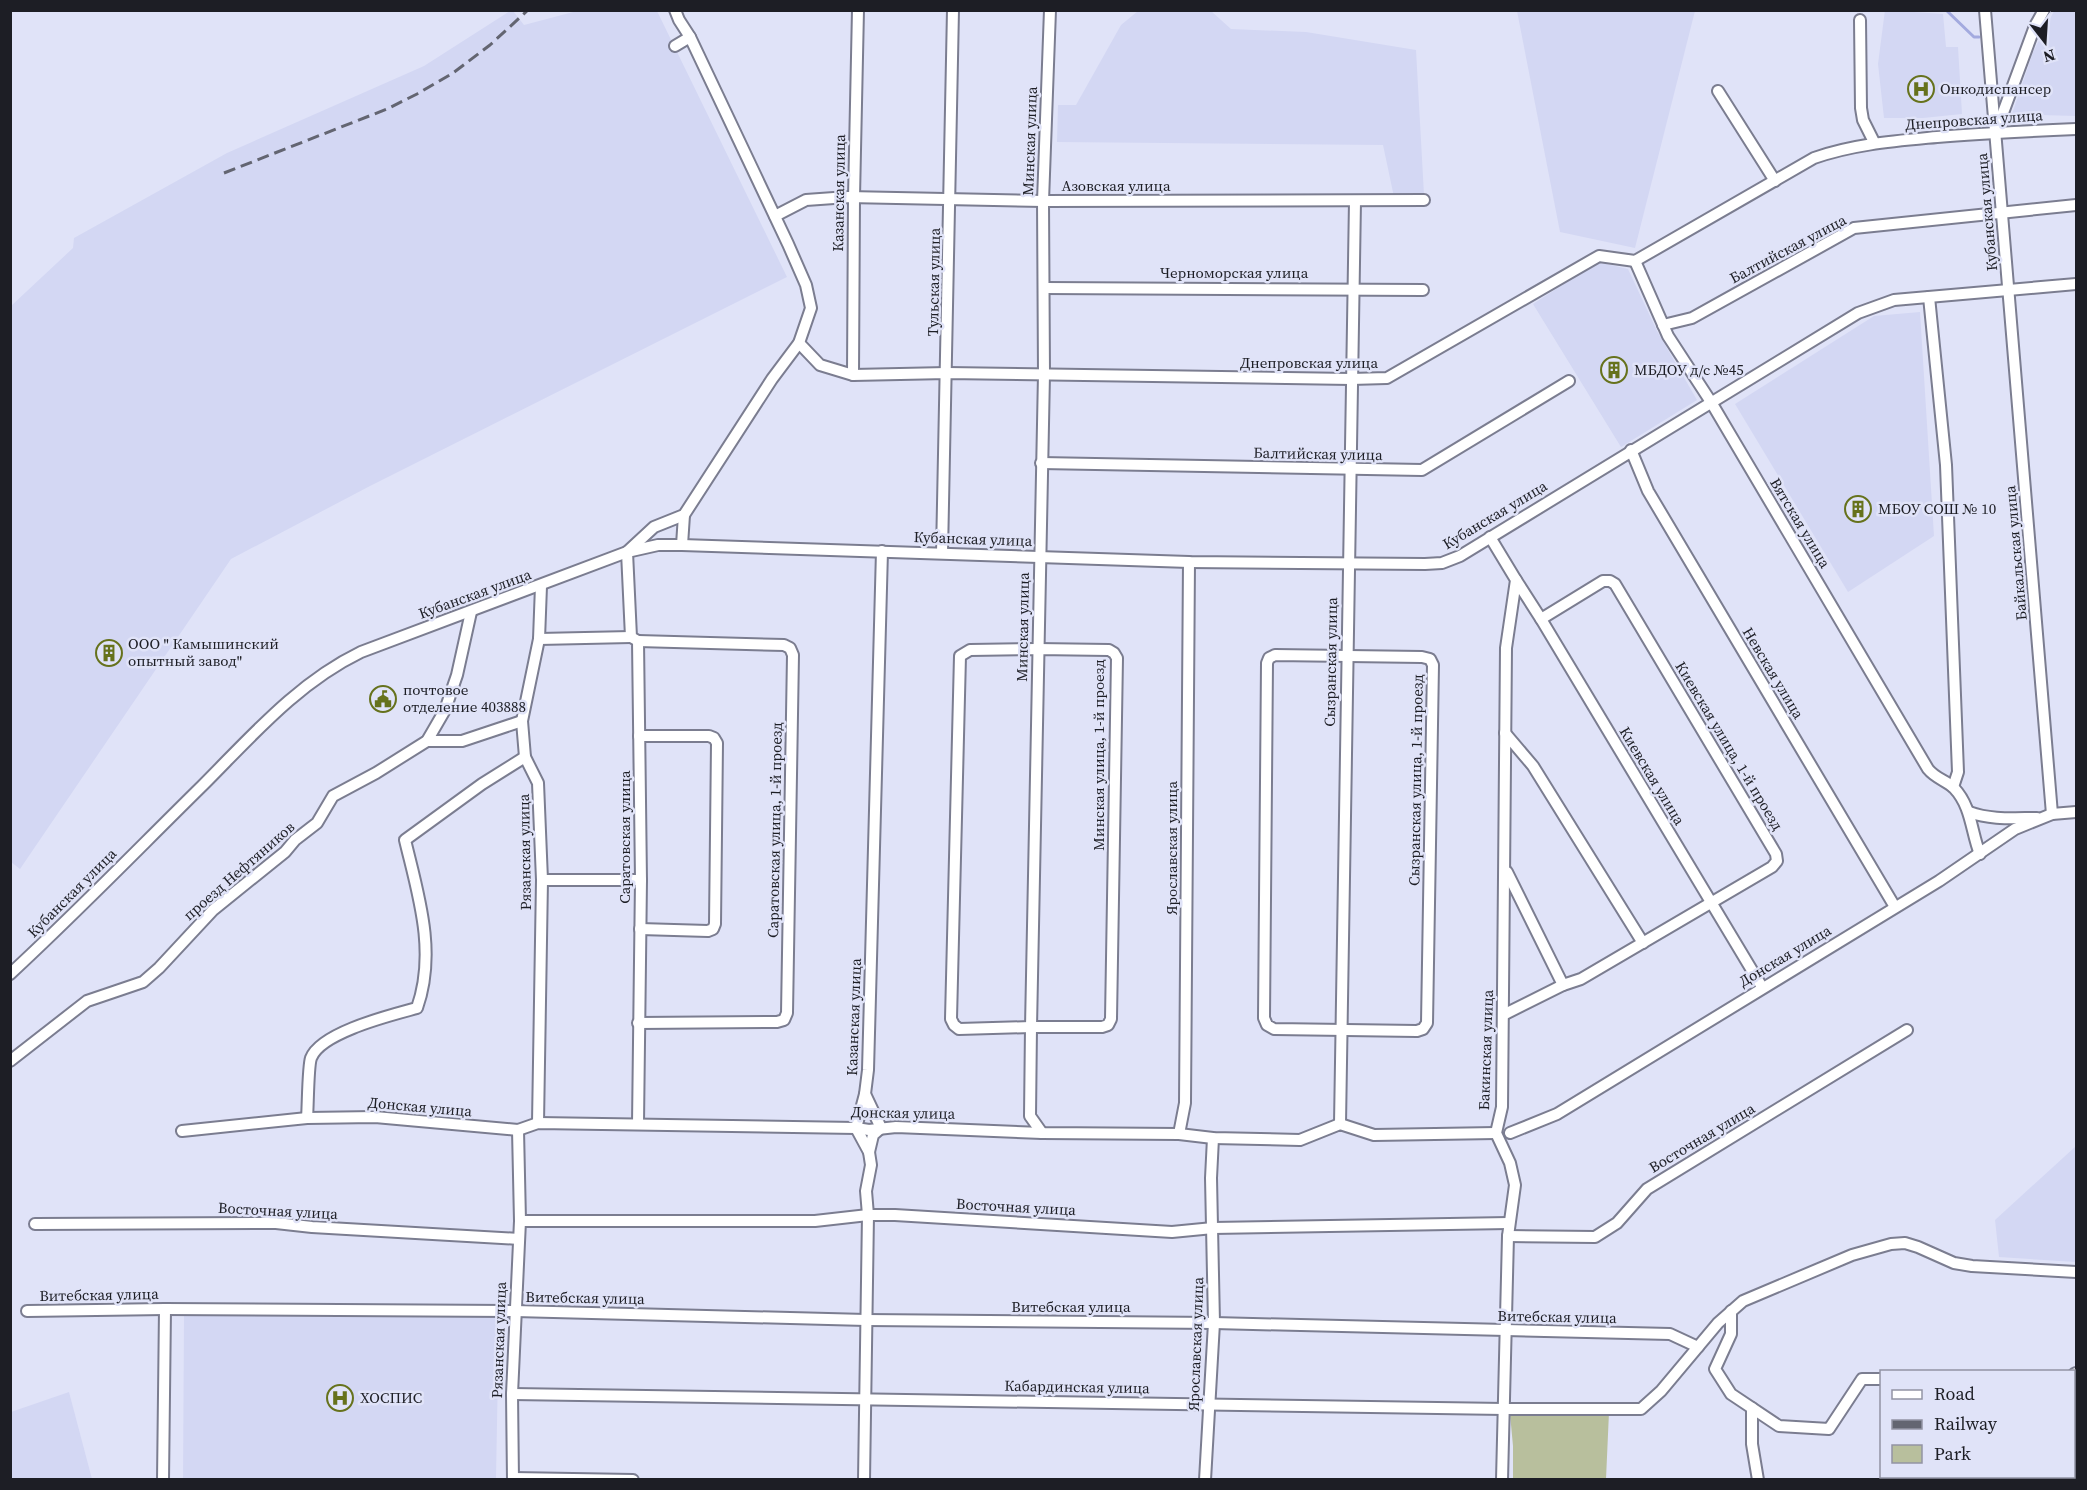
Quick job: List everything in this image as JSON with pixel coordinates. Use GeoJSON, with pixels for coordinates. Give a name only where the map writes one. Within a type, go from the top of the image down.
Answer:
{"type":"FeatureCollection","features":[{"type":"Feature","properties":{"kind":"street"},"geometry":{"type":"LineString","coordinates":[[675,10],[775,216],[806,285],[812,308],[799,343],[772,380],[684,515],[682,544]]}},
{"type":"Feature","properties":{"kind":"street","name":"Казанская улица"},"geometry":{"type":"LineString","coordinates":[[853,375],[858,10]]}},
{"type":"Feature","properties":{"kind":"street","name":"Тульская улица"},"geometry":{"type":"LineString","coordinates":[[942,553],[953,10]]}},
{"type":"Feature","properties":{"kind":"street","name":"Минская улица"},"geometry":{"type":"LineString","coordinates":[[1042,1132],[1030,1116],[1037,648],[1044,374],[1043,201],[1050,10]]}},
{"type":"Feature","properties":{"kind":"street","name":"Кубанская улица"},"geometry":{"type":"LineString","coordinates":[[1985,10],[2009,290]]}},
{"type":"Feature","properties":{"kind":"street"},"geometry":{"type":"LineString","coordinates":[[1996,132],[2035,26],[2044,10]]}},
{"type":"Feature","properties":{"kind":"street"},"geometry":{"type":"LineString","coordinates":[[1860,20],[1861,108],[1863,120],[1874,142]]}},
{"type":"Feature","properties":{"kind":"street"},"geometry":{"type":"LineString","coordinates":[[675,46],[690,37]]}},
{"type":"Feature","properties":{"kind":"street"},"geometry":{"type":"LineString","coordinates":[[1718,91],[1775,181]]}},
{"type":"Feature","properties":{"kind":"street","name":"Днепровская улица"},"geometry":{"type":"LineString","coordinates":[[799,343],[820,365],[853,375],[947,373],[1352,380],[1387,378],[1599,256],[1635,261],[1814,158],[1874,142],[1996,132],[2076,129]]}},
{"type":"Feature","properties":{"kind":"street","name":"Азовская улица"},"geometry":{"type":"LineString","coordinates":[[775,216],[806,200],[854,197],[1043,201],[1424,200]]}},
{"type":"Feature","properties":{"kind":"street","name":"Сызранская улица"},"geometry":{"type":"LineString","coordinates":[[1340,1124],[1355,201]]}},
{"type":"Feature","properties":{"kind":"street","name":"Балтийская улица"},"geometry":{"type":"LineString","coordinates":[[1663,325],[1692,318],[1854,228],[2076,205]]}},
{"type":"Feature","properties":{"kind":"street","name":"Вятская улица"},"geometry":{"type":"LineString","coordinates":[[1635,261],[1673,345],[1711,402],[1928,769],[1934,777],[1953,787],[1969,812],[1980,854]]}},
{"type":"Feature","properties":{"kind":"street","name":"Кубанская улица"},"geometry":{"type":"LineString","coordinates":[[10,974],[54,934],[279,708],[308,684],[339,663],[361,652],[627,552],[658,545],[682,544],[1189,562],[1442,563],[1460,556],[1858,313],[1894,300],[2076,284]]}},
{"type":"Feature","properties":{"kind":"street","name":"Черноморская улица"},"geometry":{"type":"LineString","coordinates":[[1045,288],[1423,290]]}},
{"type":"Feature","properties":{"kind":"street","name":"Байкальская улица"},"geometry":{"type":"LineString","coordinates":[[2009,290],[2048,816]]}},
{"type":"Feature","properties":{"kind":"street"},"geometry":{"type":"LineString","coordinates":[[1929,297],[1946,465],[1958,772],[1953,787]]}},
{"type":"Feature","properties":{"kind":"street","name":"Балтийская улица"},"geometry":{"type":"LineString","coordinates":[[1041,463],[1422,470],[1569,381]]}},
{"type":"Feature","properties":{"kind":"street","name":"Невская улица"},"geometry":{"type":"LineString","coordinates":[[1631,450],[1648,491],[1895,908]]}},
{"type":"Feature","properties":{"kind":"street"},"geometry":{"type":"LineString","coordinates":[[627,552],[654,527],[684,515]]}},
{"type":"Feature","properties":{"kind":"street"},"geometry":{"type":"LineString","coordinates":[[1490,537],[1516,580]]}},
{"type":"Feature","properties":{"kind":"street","name":"Казанская улица"},"geometry":{"type":"LineString","coordinates":[[856,1128],[865,1094],[868,1070],[882,551]]}},
{"type":"Feature","properties":{"kind":"street","name":"Саратовская улица"},"geometry":{"type":"LineString","coordinates":[[627,552],[639,736],[641,880],[638,1124]]}},
{"type":"Feature","properties":{"kind":"street","name":"Ярославская улица"},"geometry":{"type":"LineString","coordinates":[[1179,1134],[1185,1103],[1189,562]]}},
{"type":"Feature","properties":{"kind":"street","name":"Киевская улица"},"geometry":{"type":"LineString","coordinates":[[1516,580],[1762,987]]}},
{"type":"Feature","properties":{"kind":"street","name":"Бакинская улица"},"geometry":{"type":"LineString","coordinates":[[1502,1479],[1508,1236],[1515,1185],[1510,1163],[1496,1133],[1502,1107],[1506,648],[1516,580]]}},
{"type":"Feature","properties":{"kind":"street","name":"Киевская улица, 1-й проезд"},"geometry":{"type":"LineString","coordinates":[[1503,1015],[1563,985],[1581,979],[1772,867],[1777,861],[1776,854],[1615,584],[1603,581],[1541,619]]}},
{"type":"Feature","properties":{"kind":"street","name":"Рязанская улица"},"geometry":{"type":"LineString","coordinates":[[538,1124],[542,880],[538,783],[525,758],[522,721],[538,639],[541,585]]}},
{"type":"Feature","properties":{"kind":"street","name":"проезд Нефтяников"},"geometry":{"type":"LineString","coordinates":[[10,1060],[87,1001],[144,982],[213,910],[317,823],[333,796],[427,741],[445,710],[457,675],[471,612]]}},
{"type":"Feature","properties":{"kind":"street"},"geometry":{"type":"LineString","coordinates":[[538,639],[634,639]]}},
{"type":"Feature","properties":{"kind":"street","name":"Саратовская улица, 1-й проезд"},"geometry":{"type":"LineString","coordinates":[[634,639],[784,645],[790,648],[793,655],[787,1012],[784,1020],[777,1022],[638,1023]]}},
{"type":"Feature","properties":{"kind":"street","name":"Минская улица, 1-й проезд"},"geometry":{"type":"LineString","coordinates":[[1037,648],[1109,650],[1117,658],[1111,1019],[1108,1025],[1102,1027],[1031,1026],[959,1029],[951,1019],[960,656],[970,650],[1037,648]]}},
{"type":"Feature","properties":{"kind":"street","name":"Сызранская улица, 1-й проезд"},"geometry":{"type":"LineString","coordinates":[[1275,655],[1422,657],[1430,659],[1433,665],[1427,1023],[1423,1029],[1417,1031],[1342,1030],[1274,1029],[1267,1025],[1264,1018],[1267,663],[1269,658],[1275,655]]}},
{"type":"Feature","properties":{"kind":"street"},"geometry":{"type":"LineString","coordinates":[[427,741],[462,741],[522,721]]}},
{"type":"Feature","properties":{"kind":"street"},"geometry":{"type":"LineString","coordinates":[[1505,733],[1533,766],[1643,943]]}},
{"type":"Feature","properties":{"kind":"street"},"geometry":{"type":"LineString","coordinates":[[639,736],[709,736],[717,743],[716,924],[708,931],[640,929]]}},
{"type":"Feature","properties":{"kind":"street"},"geometry":{"type":"LineString","coordinates":[[307,1118],[311,1058],[322,1043],[366,1023],[417,1008],[422,995],[427,945],[405,840],[482,784],[525,758]]}},
{"type":"Feature","properties":{"kind":"street"},"geometry":{"type":"LineString","coordinates":[[1969,812],[1983,817],[1997,818],[2048,816]]}},
{"type":"Feature","properties":{"kind":"street","name":"Донская улица"},"geometry":{"type":"LineString","coordinates":[[1510,1133],[1557,1114],[1895,908],[1980,854],[2014,829],[2048,816],[2076,812]]}},
{"type":"Feature","properties":{"kind":"street","name":"Бакинская улица"},"geometry":{"type":"LineString","coordinates":[[1505,869],[1563,985]]}},
{"type":"Feature","properties":{"kind":"street"},"geometry":{"type":"LineString","coordinates":[[542,880],[641,880]]}},
{"type":"Feature","properties":{"kind":"street","name":"Восточная улица"},"geometry":{"type":"LineString","coordinates":[[1508,1236],[1595,1236],[1601,1234],[1617,1223],[1647,1189],[1907,1030]]}},
{"type":"Feature","properties":{"kind":"street"},"geometry":{"type":"LineString","coordinates":[[864,1479],[867,1399],[868,1215],[866,1191],[870,1175],[869,1152],[873,1135],[881,1128],[865,1094]]}},
{"type":"Feature","properties":{"kind":"street"},"geometry":{"type":"LineString","coordinates":[[1501,1144],[1510,1133],[1502,1107]]}},
{"type":"Feature","properties":{"kind":"street","name":"Донская улица"},"geometry":{"type":"LineString","coordinates":[[182,1131],[307,1118],[375,1117],[518,1131],[538,1124],[638,1124],[869,1130],[896,1127],[1179,1134],[1213,1138],[1300,1140],[1340,1124]]}},
{"type":"Feature","properties":{"kind":"street"},"geometry":{"type":"LineString","coordinates":[[1340,1124],[1374,1135],[1496,1133]]}},
{"type":"Feature","properties":{"kind":"street"},"geometry":{"type":"LineString","coordinates":[[856,1128],[869,1152]]}},
{"type":"Feature","properties":{"kind":"street","name":"Рязанская улица"},"geometry":{"type":"LineString","coordinates":[[513,1479],[512,1395],[520,1221],[518,1131]]}},
{"type":"Feature","properties":{"kind":"street","name":"Ярославская улица"},"geometry":{"type":"LineString","coordinates":[[1205,1479],[1214,1323],[1211,1178],[1213,1138]]}},
{"type":"Feature","properties":{"kind":"street","name":"Восточная улица"},"geometry":{"type":"LineString","coordinates":[[520,1221],[815,1221],[868,1215],[895,1215],[1172,1232],[1213,1228],[1509,1223]]}},
{"type":"Feature","properties":{"kind":"street","name":"Восточная улица"},"geometry":{"type":"LineString","coordinates":[[35,1224],[276,1223],[519,1239]]}},
{"type":"Feature","properties":{"kind":"street"},"geometry":{"type":"LineString","coordinates":[[1698,1347],[1718,1323],[1743,1301],[1852,1255],[1892,1244],[1918,1247],[1947,1260],[1972,1266],[2076,1272]]}},
{"type":"Feature","properties":{"kind":"street"},"geometry":{"type":"LineString","coordinates":[[163,1479],[165,1309]]}},
{"type":"Feature","properties":{"kind":"street","name":"Витебская улица"},"geometry":{"type":"LineString","coordinates":[[27,1311],[165,1309],[515,1311],[866,1320],[1214,1323],[1670,1334],[1698,1347]]}},
{"type":"Feature","properties":{"kind":"street"},"geometry":{"type":"LineString","coordinates":[[1731,1311],[1731,1334],[1715,1369],[1731,1394],[1779,1426],[1829,1429],[1862,1379],[1880,1379]]}},
{"type":"Feature","properties":{"kind":"street","name":"Кабардинская улица"},"geometry":{"type":"LineString","coordinates":[[512,1395],[1641,1409],[1661,1391],[1698,1347]]}},
{"type":"Feature","properties":{"kind":"street"},"geometry":{"type":"LineString","coordinates":[[1752,1408],[1752,1444],[1758,1479]]}},
{"type":"Feature","properties":{"kind":"street"},"geometry":{"type":"LineString","coordinates":[[513,1479],[633,1479]]}},
{"type":"Feature","properties":{"kind":"shaded area","name":"Онкодиспансер"},"geometry":{"type":"Polygon","coordinates":[[[1885,10],[1943,14],[1946,47],[1958,47],[1962,114],[1923,118],[1884,118],[1878,64],[1885,10]]]}},
{"type":"Feature","properties":{"kind":"shaded area"},"geometry":{"type":"Polygon","coordinates":[[[513,11],[524,25],[577,11],[657,11],[787,277],[370,486],[231,559],[20,869],[11,862],[11,306],[73,248],[74,238],[227,153],[424,66],[513,11]]]}},
{"type":"Feature","properties":{"kind":"shaded area"},"geometry":{"type":"Polygon","coordinates":[[[1138,11],[1211,11],[1231,29],[1306,32],[1416,50],[1424,195],[1394,197],[1383,145],[1057,142],[1058,105],[1076,105],[1121,25],[1138,11]]]}},
{"type":"Feature","properties":{"kind":"shaded area"},"geometry":{"type":"Polygon","coordinates":[[[1517,11],[1695,11],[1635,248],[1560,232],[1517,11]]]}},
{"type":"Feature","properties":{"kind":"shaded area"},"geometry":{"type":"Polygon","coordinates":[[[2054,11],[2076,11],[2076,116],[2012,114],[2033,52],[2054,11]]]}},
{"type":"Feature","properties":{"kind":"shaded area"},"geometry":{"type":"Polygon","coordinates":[[[1598,262],[1628,269],[1657,331],[1697,400],[1621,447],[1533,304],[1598,262]]]}},
{"type":"Feature","properties":{"kind":"shaded area"},"geometry":{"type":"Polygon","coordinates":[[[1920,312],[1934,536],[1848,592],[1735,404],[1874,316],[1920,312]]]}},
{"type":"Feature","properties":{"kind":"shaded area"},"geometry":{"type":"Polygon","coordinates":[[[2076,1146],[2076,1262],[1999,1257],[1995,1220],[2076,1146]]]}},
{"type":"Feature","properties":{"kind":"shaded area","name":"ХОСПИС"},"geometry":{"type":"Polygon","coordinates":[[[184,1314],[499,1316],[496,1479],[183,1480],[184,1314]]]}},
{"type":"Feature","properties":{"kind":"shaded area"},"geometry":{"type":"Polygon","coordinates":[[[69,1392],[92,1479],[11,1479],[11,1412],[69,1392]]]}},
{"type":"Feature","properties":{"kind":"green space"},"geometry":{"type":"Polygon","coordinates":[[[1609,1412],[1606,1479],[1513,1479],[1510,1414],[1609,1412]]]}},
{"type":"Feature","properties":{"kind":"waterway"},"geometry":{"type":"LineString","coordinates":[[1946,10],[1974,37],[1979,37]]}},
{"type":"Feature","properties":{"kind":"railway"},"geometry":{"type":"LineString","coordinates":[[224,173],[387,109],[417,94],[453,73],[490,45],[528,10]]}},
{"type":"Feature","properties":{"kind":"place","name":"Онкодиспансер"},"geometry":{"type":"Point","coordinates":[1921,89]}},
{"type":"Feature","properties":{"kind":"place","name":"МБДОУ д/с №45"},"geometry":{"type":"Point","coordinates":[1614,370]}},
{"type":"Feature","properties":{"kind":"place","name":"МБОУ СОШ № 10"},"geometry":{"type":"Point","coordinates":[1858,509]}},
{"type":"Feature","properties":{"kind":"place","name":"ООО \" Камышинский опытный завод\""},"geometry":{"type":"Point","coordinates":[109,653]}},
{"type":"Feature","properties":{"kind":"place","name":"почтовое отделение 403888"},"geometry":{"type":"Point","coordinates":[383,699]}},
{"type":"Feature","properties":{"kind":"place","name":"ХОСПИС"},"geometry":{"type":"Point","coordinates":[340,1398]}}]}
